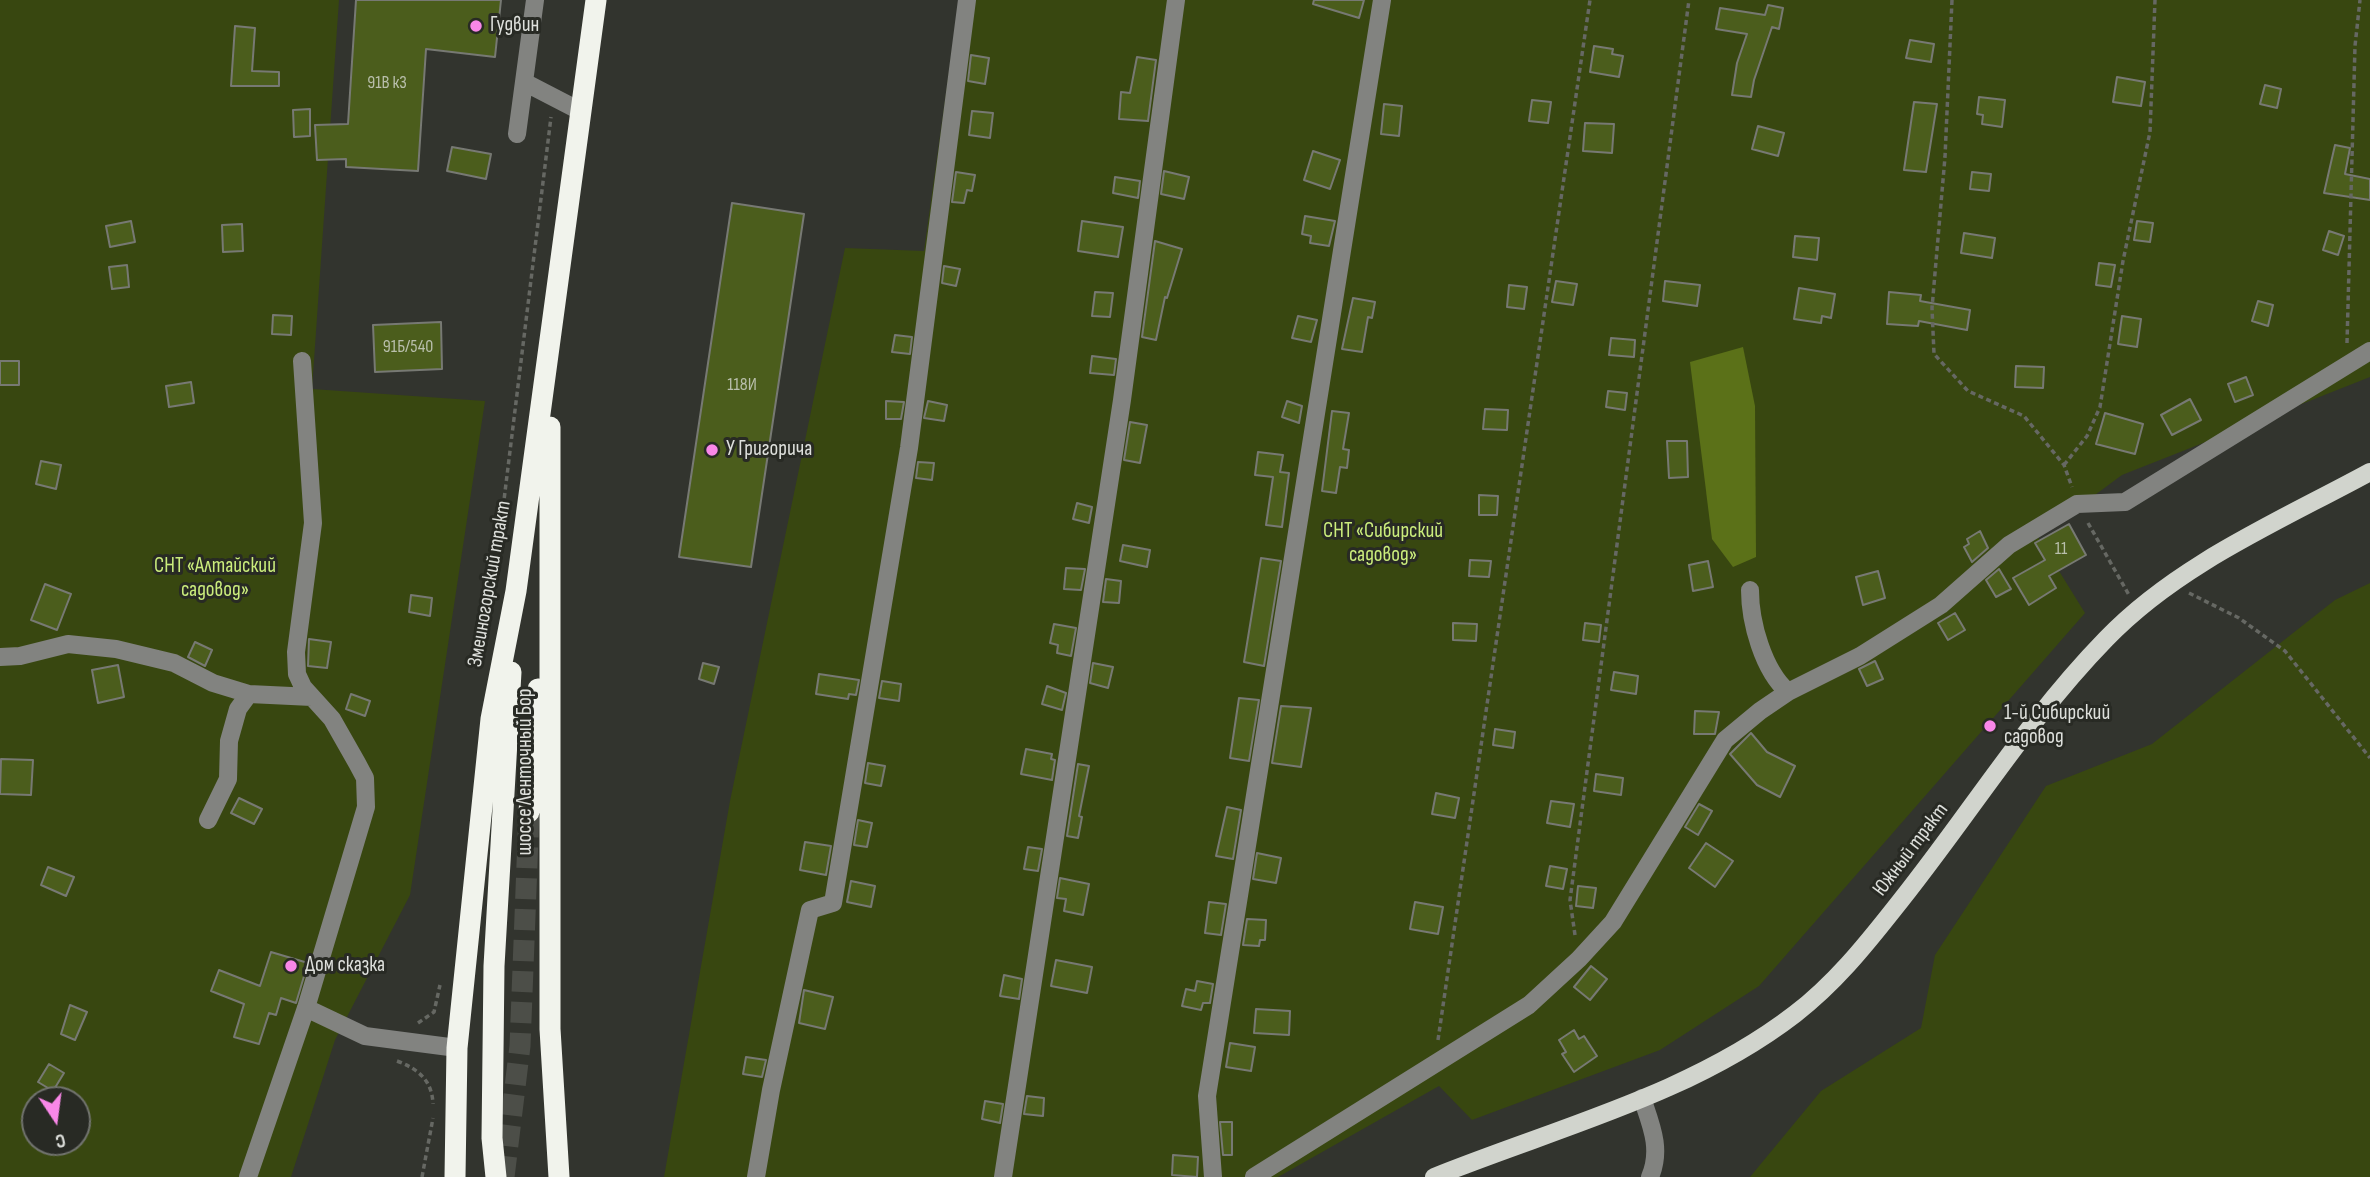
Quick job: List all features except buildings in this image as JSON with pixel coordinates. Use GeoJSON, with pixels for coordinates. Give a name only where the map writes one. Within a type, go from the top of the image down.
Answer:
{"type":"FeatureCollection","features":[{"type":"Feature","properties":{"kind":"highway","name":"Змеиногорский тракт"},"geometry":{"type":"LineString","coordinates":[[455,1177],[457,1048],[491,719],[516,591],[596,0]]}},
{"type":"Feature","properties":{"kind":"highway","name":"шоссе Ленточный Бор"},"geometry":{"type":"LineString","coordinates":[[548,367],[552,507],[550,1029],[559,1177]]}},
{"type":"Feature","properties":{"kind":"highway"},"geometry":{"type":"LineString","coordinates":[[529,813],[552,507]]}},
{"type":"Feature","properties":{"kind":"highway"},"geometry":{"type":"LineString","coordinates":[[496,1177],[492,1138],[494,966],[516,591]]}},
{"type":"Feature","properties":{"kind":"main road","name":"Южный тракт"},"geometry":{"type":"LineString","coordinates":[[1434,1177],[1642,1098],[1734,1054],[1794,1015],[1838,978],[1928,867],[2066,682],[2137,609],[2170,584],[2370,472]]}},
{"type":"Feature","properties":{"kind":"lane"},"geometry":{"type":"LineString","coordinates":[[517,134],[535,0]]}},
{"type":"Feature","properties":{"kind":"lane"},"geometry":{"type":"LineString","coordinates":[[756,1177],[771,1090],[810,910],[833,903],[909,448],[967,0]]}},
{"type":"Feature","properties":{"kind":"lane"},"geometry":{"type":"LineString","coordinates":[[1003,1177],[1122,400],[1176,0]]}},
{"type":"Feature","properties":{"kind":"lane"},"geometry":{"type":"LineString","coordinates":[[1213,1177],[1207,1096],[1382,0]]}},
{"type":"Feature","properties":{"kind":"lane"},"geometry":{"type":"LineString","coordinates":[[524,82],[582,112]]}},
{"type":"Feature","properties":{"kind":"lane"},"geometry":{"type":"LineString","coordinates":[[1254,1177],[1529,1005],[1579,959],[1613,922],[1725,740],[1788,692],[1860,656],[1941,605],[2009,545],[2077,504],[2125,502],[2365,354]]}},
{"type":"Feature","properties":{"kind":"lane"},"geometry":{"type":"LineString","coordinates":[[248,1177],[306,1008],[366,807],[365,778],[358,763],[332,719],[312,697],[297,674],[296,652],[313,523],[302,361]]}},
{"type":"Feature","properties":{"kind":"lane"},"geometry":{"type":"LineString","coordinates":[[1750,590],[1750,603],[1765,656],[1777,683],[1788,692]]}},
{"type":"Feature","properties":{"kind":"lane"},"geometry":{"type":"LineString","coordinates":[[0,657],[20,656],[68,644],[116,649],[174,663],[213,683],[249,694],[312,697]]}},
{"type":"Feature","properties":{"kind":"lane"},"geometry":{"type":"LineString","coordinates":[[208,820],[229,779],[229,741],[238,709],[249,694]]}},
{"type":"Feature","properties":{"kind":"lane"},"geometry":{"type":"LineString","coordinates":[[306,1008],[365,1036],[457,1048]]}},
{"type":"Feature","properties":{"kind":"lane"},"geometry":{"type":"LineString","coordinates":[[1642,1098],[1656,1141],[1657,1162],[1650,1177]]}},
{"type":"Feature","properties":{"kind":"path"},"geometry":{"type":"LineString","coordinates":[[1434,1064],[1590,0]]}},
{"type":"Feature","properties":{"kind":"path"},"geometry":{"type":"LineString","coordinates":[[1579,959],[1570,900],[1689,0]]}},
{"type":"Feature","properties":{"kind":"path"},"geometry":{"type":"LineString","coordinates":[[1952,0],[1945,157],[1932,308],[1934,354],[1968,391],[2024,416],[2064,465],[2077,504],[2137,609]]}},
{"type":"Feature","properties":{"kind":"path"},"geometry":{"type":"LineString","coordinates":[[2064,465],[2087,436],[2100,407],[2123,261],[2150,132],[2155,0]]}},
{"type":"Feature","properties":{"kind":"path"},"geometry":{"type":"LineString","coordinates":[[2360,0],[2355,46],[2346,341],[2365,354]]}},
{"type":"Feature","properties":{"kind":"path"},"geometry":{"type":"LineString","coordinates":[[497,563],[553,97]]}},
{"type":"Feature","properties":{"kind":"path"},"geometry":{"type":"LineString","coordinates":[[2170,584],[2239,618],[2284,651],[2370,758]]}},
{"type":"Feature","properties":{"kind":"path"},"geometry":{"type":"LineString","coordinates":[[410,1026],[425,1021],[434,1012],[442,972]]}},
{"type":"Feature","properties":{"kind":"path"},"geometry":{"type":"LineString","coordinates":[[397,1061],[416,1068],[433,1093],[430,1144],[422,1177]]}},
{"type":"Feature","properties":{"kind":"green space","name":"СНТ «Алтайский садовод»"},"geometry":{"type":"Polygon","coordinates":[[[0,0],[339,0],[312,389],[485,401],[410,895],[335,1040],[291,1177],[0,1177],[0,0]]]}},
{"type":"Feature","properties":{"kind":"green space","name":"СНТ «Сибирский садовод»"},"geometry":{"type":"Polygon","coordinates":[[[959,0],[2370,0],[2370,377],[2122,475],[2038,537],[2085,613],[1759,986],[1660,1050],[1472,1120],[1439,1086],[1278,1177],[664,1177],[730,801],[845,248],[924,251],[959,0]]]}},
{"type":"Feature","properties":{"kind":"green space"},"geometry":{"type":"Polygon","coordinates":[[[2370,583],[2370,1177],[1750,1177],[1821,1091],[1921,1028],[1935,955],[2046,786],[2152,744],[2335,600],[2370,583]]]}},
{"type":"Feature","properties":{"kind":"shaded area"},"geometry":{"type":"Polygon","coordinates":[[[1743,347],[1755,406],[1756,557],[1733,567],[1712,539],[1690,362],[1743,347]]]}},
{"type":"Feature","properties":{"kind":"tunnel"},"geometry":{"type":"LineString","coordinates":[[504,1177],[520,1046],[529,812]]}},
{"type":"Feature","properties":{"kind":"place","name":"Гудвин"},"geometry":{"type":"Point","coordinates":[476,26]}},
{"type":"Feature","properties":{"kind":"place","name":"У Григорича"},"geometry":{"type":"Point","coordinates":[712,450]}},
{"type":"Feature","properties":{"kind":"place","name":"1-й Сибирский садовод"},"geometry":{"type":"Point","coordinates":[1990,726]}},
{"type":"Feature","properties":{"kind":"place","name":"Дом сказка"},"geometry":{"type":"Point","coordinates":[291,966]}}]}
